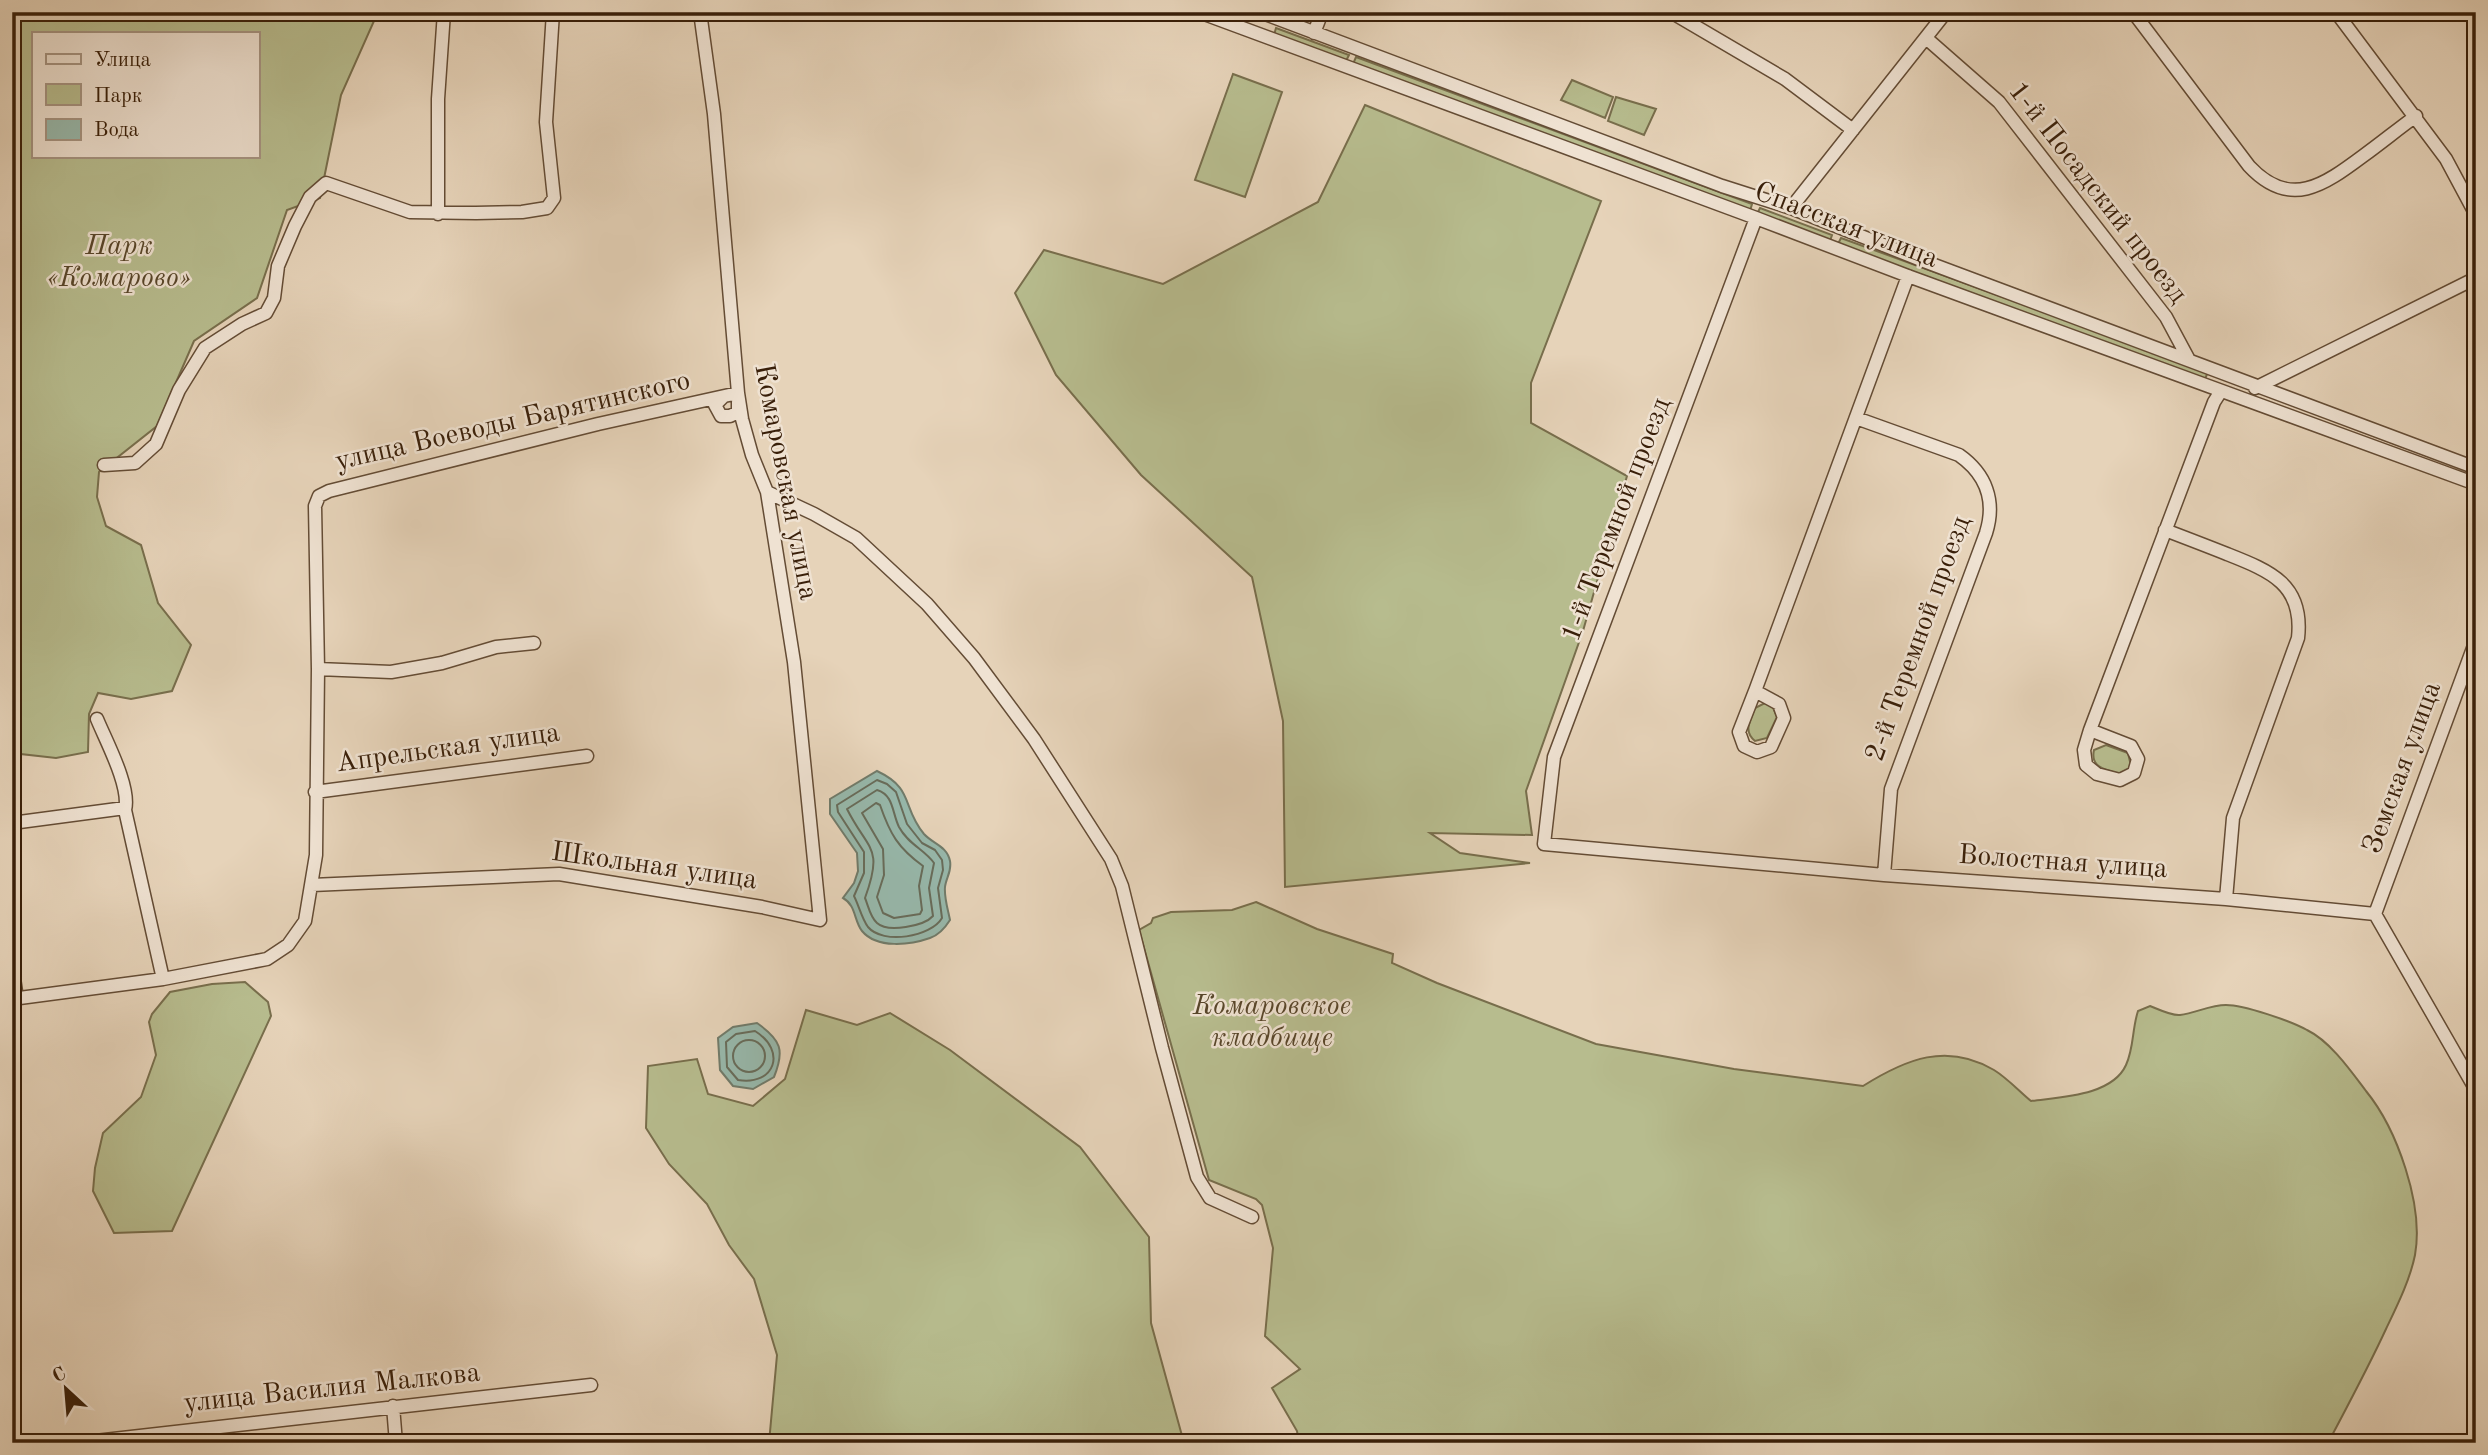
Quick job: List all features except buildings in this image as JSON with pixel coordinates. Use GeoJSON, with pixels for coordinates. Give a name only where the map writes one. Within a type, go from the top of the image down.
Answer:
{"type":"FeatureCollection","features":[{"type":"Feature","properties":{"kind":"street"},"geometry":{"type":"LineString","coordinates":[[438,214],[438,99],[444,12]]}},
{"type":"Feature","properties":{"kind":"street"},"geometry":{"type":"LineString","coordinates":[[104,465],[135,463],[156,444],[179,390],[205,348],[265,313],[274,298],[278,265],[310,197],[326,183],[410,212],[522,212],[547,208],[554,198],[546,122],[553,12]]}},
{"type":"Feature","properties":{"kind":"street","name":"Комаровская улица"},"geometry":{"type":"LineString","coordinates":[[700,12],[714,114],[738,396],[752,456],[767,492],[794,662],[820,920]]}},
{"type":"Feature","properties":{"kind":"street","name":"Спасская улица"},"geometry":{"type":"LineString","coordinates":[[1199,12],[2476,484]]}},
{"type":"Feature","properties":{"kind":"street","name":"Спасская улица"},"geometry":{"type":"LineString","coordinates":[[1260,12],[1722,186],[1791,208],[1922,260],[2476,468]]}},
{"type":"Feature","properties":{"kind":"street"},"geometry":{"type":"LineString","coordinates":[[1314,33],[1322,12]]}},
{"type":"Feature","properties":{"kind":"street"},"geometry":{"type":"LineString","coordinates":[[1671,12],[1785,79],[1853,130]]}},
{"type":"Feature","properties":{"kind":"street"},"geometry":{"type":"LineString","coordinates":[[1791,208],[1946,12]]}},
{"type":"Feature","properties":{"kind":"street"},"geometry":{"type":"LineString","coordinates":[[2133,12],[2249,166],[2258,175],[2279,187],[2303,190],[2326,183],[2416,116]]}},
{"type":"Feature","properties":{"kind":"street"},"geometry":{"type":"LineString","coordinates":[[2336,12],[2446,159],[2476,215]]}},
{"type":"Feature","properties":{"kind":"street","name":"1-й Посадский проезд"},"geometry":{"type":"LineString","coordinates":[[1926,38],[2000,102],[2166,317],[2188,358]]}},
{"type":"Feature","properties":{"kind":"street","name":"1-й Теремной проезд"},"geometry":{"type":"LineString","coordinates":[[1544,844],[1554,757],[1756,218]]}},
{"type":"Feature","properties":{"kind":"street"},"geometry":{"type":"LineString","coordinates":[[1755,691],[1779,704],[1784,718],[1771,747],[1757,752],[1744,746],[1739,732],[1908,276]]}},
{"type":"Feature","properties":{"kind":"street"},"geometry":{"type":"LineString","coordinates":[[2247,400],[2256,385],[2476,278]]}},
{"type":"Feature","properties":{"kind":"street"},"geometry":{"type":"LineString","coordinates":[[2090,730],[2131,746],[2138,759],[2134,774],[2120,780],[2090,770],[2083,757],[2090,730],[2165,530],[2214,402],[2221,391]]}},
{"type":"Feature","properties":{"kind":"street"},"geometry":{"type":"LineString","coordinates":[[724,397],[715,405],[721,416],[730,416],[738,412],[738,396]]}},
{"type":"Feature","properties":{"kind":"street","name":"улица Воеводы Барятинского"},"geometry":{"type":"LineString","coordinates":[[163,979],[267,959],[288,945],[305,921],[316,855],[318,668],[315,506],[319,496],[329,491],[496,448],[738,396]]}},
{"type":"Feature","properties":{"kind":"street","name":"2-й Теремной проезд"},"geometry":{"type":"LineString","coordinates":[[1856,418],[1959,455],[1968,461],[1983,478],[1991,511],[1986,533],[1891,789],[1885,875]]}},
{"type":"Feature","properties":{"kind":"street"},"geometry":{"type":"LineString","coordinates":[[767,492],[856,538],[927,604],[974,658],[1034,739],[1111,859],[1122,886],[1197,1178],[1210,1198],[1252,1217]]}},
{"type":"Feature","properties":{"kind":"street"},"geometry":{"type":"LineString","coordinates":[[2165,530],[2270,572],[2292,596],[2298,616],[2298,638],[2233,818],[2226,899]]}},
{"type":"Feature","properties":{"kind":"street","name":"Земская улица"},"geometry":{"type":"LineString","coordinates":[[2375,914],[2476,640]]}},
{"type":"Feature","properties":{"kind":"street"},"geometry":{"type":"LineString","coordinates":[[318,668],[391,672],[443,663],[496,648],[534,643]]}},
{"type":"Feature","properties":{"kind":"street"},"geometry":{"type":"LineString","coordinates":[[12,964],[15,999],[163,979],[125,808],[127,801],[113,756],[97,719]]}},
{"type":"Feature","properties":{"kind":"street","name":"Апрельская улица"},"geometry":{"type":"LineString","coordinates":[[315,792],[587,756]]}},
{"type":"Feature","properties":{"kind":"street"},"geometry":{"type":"LineString","coordinates":[[12,823],[125,808]]}},
{"type":"Feature","properties":{"kind":"street","name":"Волостная улица"},"geometry":{"type":"LineString","coordinates":[[1544,844],[1885,875],[2226,899],[2375,914]]}},
{"type":"Feature","properties":{"kind":"street","name":"Школьная улица"},"geometry":{"type":"LineString","coordinates":[[312,885],[559,874],[762,907],[820,920]]}},
{"type":"Feature","properties":{"kind":"street"},"geometry":{"type":"LineString","coordinates":[[2375,914],[2476,1090]]}},
{"type":"Feature","properties":{"kind":"street","name":"улица Василия Малкова"},"geometry":{"type":"LineString","coordinates":[[78,1443],[591,1385]]}},
{"type":"Feature","properties":{"kind":"street"},"geometry":{"type":"LineString","coordinates":[[393,1406],[397,1443]]}},
{"type":"Feature","properties":{"kind":"green space","name":"Парк «Комарово»"},"geometry":{"type":"Polygon","coordinates":[[[12,12],[378,12],[341,95],[320,198],[287,210],[257,298],[194,341],[157,426],[99,472],[97,497],[106,526],[141,545],[158,603],[191,645],[172,691],[131,699],[98,693],[89,714],[88,752],[56,758],[12,753],[12,12]]]}},
{"type":"Feature","properties":{"kind":"green space"},"geometry":{"type":"Polygon","coordinates":[[[1276,28],[1349,55],[1346,61],[1274,35],[1276,28]]]}},
{"type":"Feature","properties":{"kind":"green space"},"geometry":{"type":"Polygon","coordinates":[[[1356,57],[1752,204],[1750,211],[1353,64],[1356,57]]]}},
{"type":"Feature","properties":{"kind":"green space"},"geometry":{"type":"Polygon","coordinates":[[[1233,74],[1282,92],[1245,197],[1195,180],[1233,74]]]}},
{"type":"Feature","properties":{"kind":"green space"},"geometry":{"type":"Polygon","coordinates":[[[1572,80],[1613,97],[1605,118],[1561,100],[1572,80]]]}},
{"type":"Feature","properties":{"kind":"green space"},"geometry":{"type":"Polygon","coordinates":[[[1616,97],[1656,109],[1644,135],[1608,121],[1616,97]]]}},
{"type":"Feature","properties":{"kind":"green space"},"geometry":{"type":"Polygon","coordinates":[[[1365,105],[1601,201],[1531,383],[1531,423],[1627,476],[1583,631],[1526,791],[1532,835],[1430,833],[1460,853],[1530,863],[1285,887],[1283,721],[1252,577],[1141,475],[1056,375],[1015,293],[1044,250],[1163,284],[1318,202],[1365,105]]]}},
{"type":"Feature","properties":{"kind":"green space"},"geometry":{"type":"Polygon","coordinates":[[[1760,208],[1832,235],[1830,241],[1757,214],[1760,208]]]}},
{"type":"Feature","properties":{"kind":"green space"},"geometry":{"type":"Polygon","coordinates":[[[1841,238],[2208,372],[2205,379],[1838,244],[1841,238]]]}},
{"type":"Feature","properties":{"kind":"green space"},"geometry":{"type":"Polygon","coordinates":[[[1765,703],[1772,705],[1777,717],[1767,738],[1755,741],[1748,730],[1750,722],[1755,708],[1765,703]]]}},
{"type":"Feature","properties":{"kind":"green space"},"geometry":{"type":"Polygon","coordinates":[[[2106,745],[2128,753],[2131,766],[2126,772],[2120,774],[2105,769],[2094,761],[2094,750],[2106,745]]]}},
{"type":"Feature","properties":{"kind":"green space","name":"Комаровское кладбище"},"geometry":{"type":"Polygon","coordinates":[[[1256,902],[1317,929],[1393,954],[1392,963],[1437,983],[1596,1044],[1734,1069],[1863,1086],[1911,1062],[1943,1056],[1960,1057],[1994,1070],[2031,1101],[2070,1096],[2097,1089],[2119,1075],[2129,1059],[2138,1011],[2150,1006],[2176,1015],[2226,1005],[2267,1014],[2300,1026],[2324,1041],[2354,1075],[2388,1126],[2406,1168],[2416,1214],[2415,1255],[2410,1274],[2379,1344],[2328,1443],[1299,1443],[1297,1431],[1272,1388],[1300,1369],[1265,1336],[1273,1248],[1262,1205],[1256,1199],[1209,1180],[1139,930],[1151,923],[1153,918],[1171,912],[1232,910],[1256,902]]]}},
{"type":"Feature","properties":{"kind":"green space"},"geometry":{"type":"Polygon","coordinates":[[[245,982],[268,1002],[271,1016],[172,1231],[114,1233],[93,1191],[95,1168],[103,1133],[141,1097],[156,1055],[149,1022],[152,1014],[170,992],[212,984],[245,982]]]}},
{"type":"Feature","properties":{"kind":"green space"},"geometry":{"type":"Polygon","coordinates":[[[806,1010],[857,1025],[890,1013],[950,1050],[1080,1147],[1149,1237],[1151,1323],[1184,1443],[769,1443],[777,1355],[754,1279],[729,1245],[707,1204],[669,1164],[646,1128],[648,1066],[697,1059],[708,1094],[753,1106],[785,1079],[806,1010]]]}},
{"type":"Feature","properties":{"kind":"water"},"geometry":{"type":"Polygon","coordinates":[[[877,771],[903,791],[917,824],[924,834],[946,852],[950,861],[945,891],[950,920],[933,937],[904,944],[876,941],[862,931],[853,909],[843,898],[854,883],[858,871],[857,853],[830,814],[830,799],[877,771]]]}},
{"type":"Feature","properties":{"kind":"water"},"geometry":{"type":"Polygon","coordinates":[[[757,1023],[779,1046],[779,1060],[774,1077],[753,1089],[733,1086],[720,1070],[718,1038],[733,1027],[757,1023]]]}}]}
